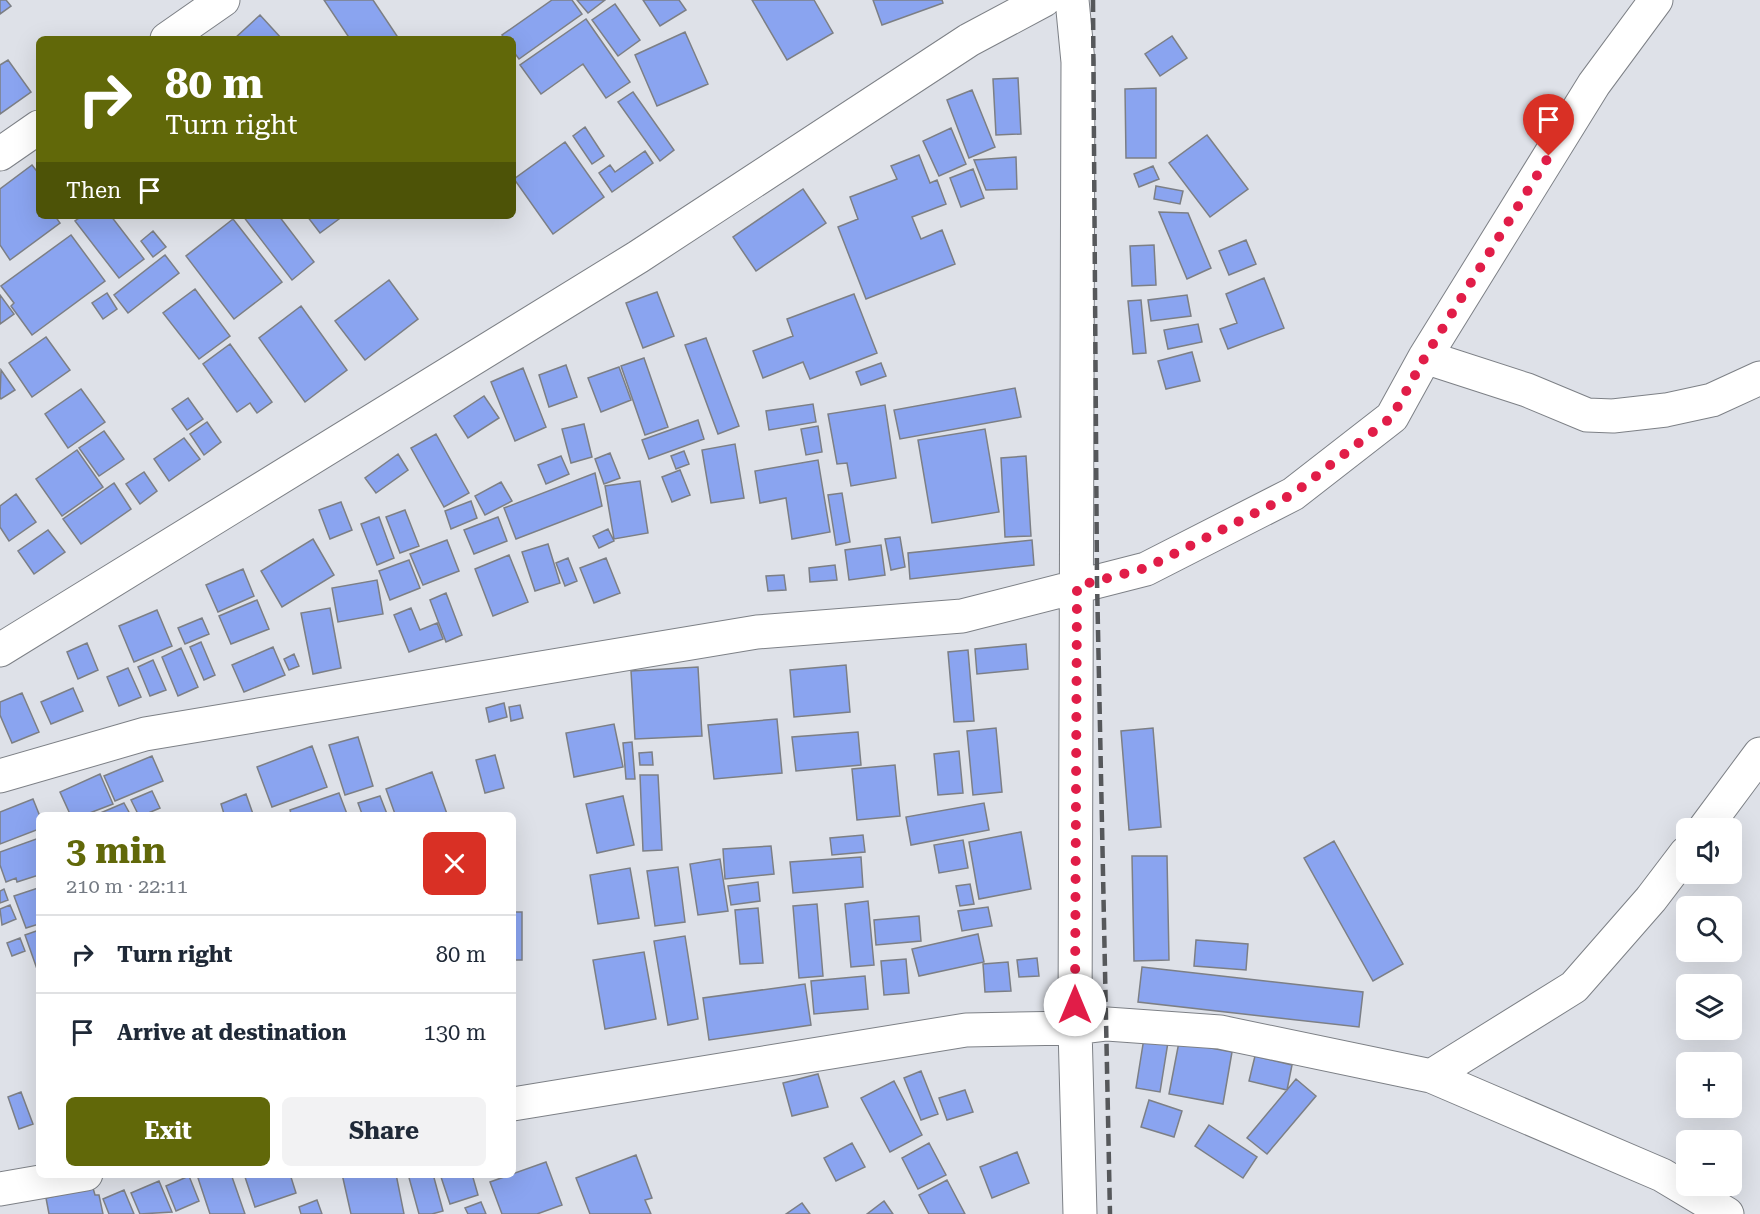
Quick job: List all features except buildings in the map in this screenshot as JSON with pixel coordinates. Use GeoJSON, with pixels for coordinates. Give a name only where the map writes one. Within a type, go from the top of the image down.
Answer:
{"type":"FeatureCollection","features":[{"type":"Feature","properties":{"kind":"street"},"geometry":{"type":"LineString","coordinates":[[171,36],[223,0]]}},
{"type":"Feature","properties":{"kind":"street"},"geometry":{"type":"LineString","coordinates":[[0,650],[638,257],[969,40],[1044,0]]}},
{"type":"Feature","properties":{"kind":"street"},"geometry":{"type":"LineString","coordinates":[[1072,0],[1078,62],[1075,1028],[1080,1214]]}},
{"type":"Feature","properties":{"kind":"street"},"geometry":{"type":"LineString","coordinates":[[0,776],[145,734],[757,632],[962,616],[1146,568],[1293,494],[1392,417],[1425,357],[1594,84],[1656,0]]}},
{"type":"Feature","properties":{"kind":"street"},"geometry":{"type":"LineString","coordinates":[[0,154],[36,129]]}},
{"type":"Feature","properties":{"kind":"street"},"geometry":{"type":"LineString","coordinates":[[1425,357],[1527,390],[1587,415],[1596,416],[1645,412],[1712,400],[1760,378]]}},
{"type":"Feature","properties":{"kind":"street"},"geometry":{"type":"LineString","coordinates":[[1712,818],[1760,754]]}},
{"type":"Feature","properties":{"kind":"street"},"geometry":{"type":"LineString","coordinates":[[1431,1076],[1574,987],[1651,899],[1676,866]]}},
{"type":"Feature","properties":{"kind":"street"},"geometry":{"type":"LineString","coordinates":[[516,1104],[966,1030],[1075,1028],[1107,1024],[1220,1032],[1431,1076],[1662,1175],[1727,1214]]}},
{"type":"Feature","properties":{"kind":"street"},"geometry":{"type":"LineString","coordinates":[[0,1189],[63,1178]]}},
{"type":"Feature","properties":{"kind":"railway"},"geometry":{"type":"LineString","coordinates":[[1093,0],[1097,581],[1110,1214]]}},
{"type":"Feature","properties":{"kind":"route"},"geometry":{"type":"LineString","coordinates":[[1075,1005],[1077,586],[1146,568],[1293,494],[1392,417],[1425,357],[1549,156]]}}]}
